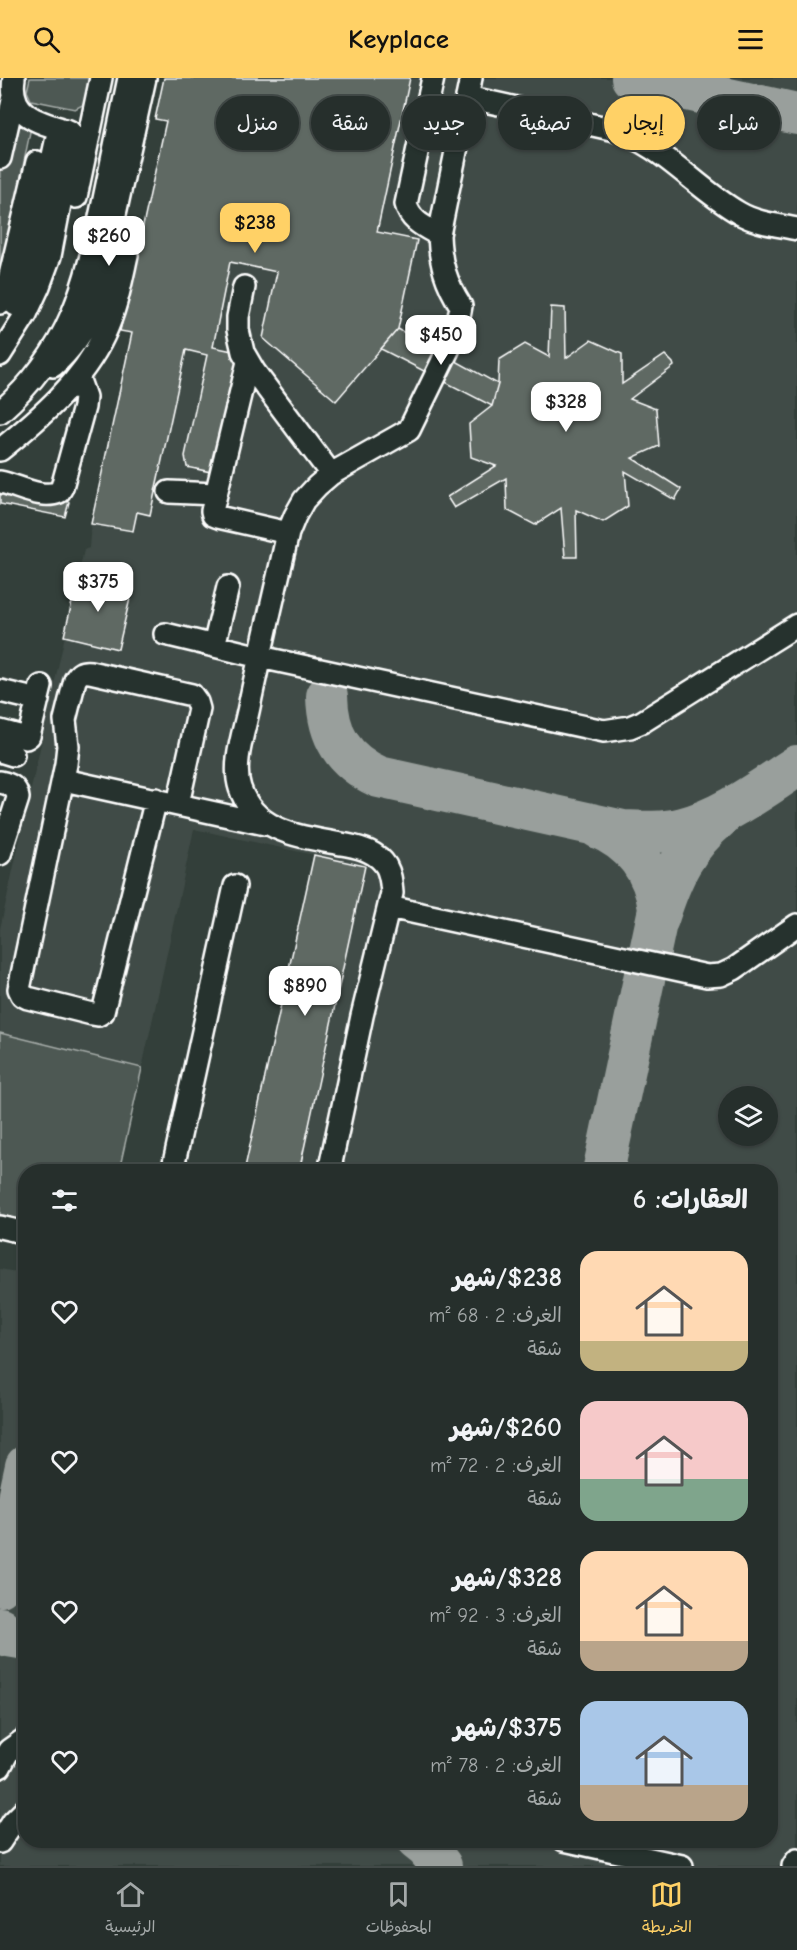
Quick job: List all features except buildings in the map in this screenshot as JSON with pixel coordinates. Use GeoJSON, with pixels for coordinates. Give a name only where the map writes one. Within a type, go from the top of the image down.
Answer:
{"type":"FeatureCollection","features":[{"type":"Feature","properties":{"kind":"street"},"geometry":{"type":"LineString","coordinates":[[0,357],[24,338],[35,323],[62,264],[101,78]]}},
{"type":"Feature","properties":{"kind":"street"},"geometry":{"type":"LineString","coordinates":[[0,412],[33,379],[55,349],[73,315],[85,280],[129,78]]}},
{"type":"Feature","properties":{"kind":"street"},"geometry":{"type":"LineString","coordinates":[[33,379],[53,366],[70,350],[84,331],[94,309],[145,78]]}},
{"type":"Feature","properties":{"kind":"street"},"geometry":{"type":"LineString","coordinates":[[433,78],[406,204],[413,219],[439,236]]}},
{"type":"Feature","properties":{"kind":"street"},"geometry":{"type":"LineString","coordinates":[[0,357],[26,314],[50,256],[73,136],[69,131],[32,120],[22,111],[14,87]]}},
{"type":"Feature","properties":{"kind":"street"},"geometry":{"type":"LineString","coordinates":[[0,158],[14,87]]}},
{"type":"Feature","properties":{"kind":"street"},"geometry":{"type":"LineString","coordinates":[[266,824],[249,808],[240,787],[238,764],[288,533],[304,500],[331,474],[409,430],[456,333],[461,306],[443,273],[439,236],[469,88],[630,136],[741,214],[797,230]]}},
{"type":"Feature","properties":{"kind":"street"},"geometry":{"type":"LineString","coordinates":[[0,303],[8,284],[52,127]]}},
{"type":"Feature","properties":{"kind":"street"},"geometry":{"type":"LineString","coordinates":[[0,331],[12,313],[26,280],[52,127]]}},
{"type":"Feature","properties":{"kind":"street"},"geometry":{"type":"LineString","coordinates":[[0,450],[52,405],[78,377],[104,334],[120,287],[127,255]]}},
{"type":"Feature","properties":{"kind":"street"},"geometry":{"type":"LineString","coordinates":[[244,287],[238,318],[243,352],[331,474]]}},
{"type":"Feature","properties":{"kind":"street"},"geometry":{"type":"LineString","coordinates":[[248,362],[212,511],[213,515],[288,533]]}},
{"type":"Feature","properties":{"kind":"street"},"geometry":{"type":"LineString","coordinates":[[4,486],[48,494],[59,492],[84,407],[85,397],[78,377]]}},
{"type":"Feature","properties":{"kind":"street"},"geometry":{"type":"LineString","coordinates":[[169,492],[216,494]]}},
{"type":"Feature","properties":{"kind":"street"},"geometry":{"type":"LineString","coordinates":[[214,646],[228,587]]}},
{"type":"Feature","properties":{"kind":"street"},"geometry":{"type":"LineString","coordinates":[[165,634],[260,657],[604,731],[630,727],[642,722],[797,625]]}},
{"type":"Feature","properties":{"kind":"street"},"geometry":{"type":"LineString","coordinates":[[156,799],[103,1012],[98,1015],[92,1014],[22,995],[19,989],[64,780],[68,752],[65,720],[78,674],[83,671],[100,674],[192,695],[197,702],[198,709],[178,804]]}},
{"type":"Feature","properties":{"kind":"street"},"geometry":{"type":"LineString","coordinates":[[0,691],[39,693],[29,736],[26,738],[0,731]]}},
{"type":"Feature","properties":{"kind":"street"},"geometry":{"type":"LineString","coordinates":[[64,780],[266,824],[287,833],[362,848],[375,855],[385,865],[391,878],[392,892],[362,1016],[331,1164]]}},
{"type":"Feature","properties":{"kind":"street"},"geometry":{"type":"LineString","coordinates":[[0,782],[14,787],[18,798],[0,854]]}},
{"type":"Feature","properties":{"kind":"street"},"geometry":{"type":"LineString","coordinates":[[174,1164],[235,886]]}},
{"type":"Feature","properties":{"kind":"street"},"geometry":{"type":"LineString","coordinates":[[389,906],[707,976],[721,975],[734,969],[797,925]]}},
{"type":"Feature","properties":{"kind":"street"},"geometry":{"type":"LineString","coordinates":[[0,1227],[18,1231]]}},
{"type":"Feature","properties":{"kind":"street"},"geometry":{"type":"LineString","coordinates":[[0,1767],[9,1750],[18,1744]]}},
{"type":"Feature","properties":{"kind":"street"},"geometry":{"type":"LineString","coordinates":[[0,1842],[18,1817]]}},
{"type":"Feature","properties":{"kind":"street"},"geometry":{"type":"LineString","coordinates":[[600,1848],[682,1866]]}},
{"type":"Feature","properties":{"kind":"street"},"geometry":{"type":"LineString","coordinates":[[795,1866],[797,1861]]}},
{"type":"Feature","properties":{"kind":"shaded area"},"geometry":{"type":"Polygon","coordinates":[[[30,78],[93,78],[88,102],[75,109],[31,100],[27,91],[30,78]]]}},
{"type":"Feature","properties":{"kind":"shaded area"},"geometry":{"type":"Polygon","coordinates":[[[164,78],[797,78],[797,1866],[0,1866],[0,1269],[18,1272],[18,1848],[778,1848],[778,1164],[246,1164],[314,855],[194,829],[142,1068],[0,1033],[0,929],[84,550],[89,548],[91,524],[132,334],[120,331],[166,121],[164,78]]]}},
{"type":"Feature","properties":{"kind":"shaded area"},"geometry":{"type":"Polygon","coordinates":[[[7,99],[31,127],[0,281],[0,133],[7,99]]]}},
{"type":"Feature","properties":{"kind":"shaded area"},"geometry":{"type":"Polygon","coordinates":[[[0,1033],[142,1068],[121,1164],[18,1164],[18,1220],[0,1216],[0,1033]]]}},
{"type":"Feature","properties":{"kind":"taxiway"},"geometry":{"type":"LineString","coordinates":[[632,78],[797,114]]}},
{"type":"Feature","properties":{"kind":"taxiway"},"geometry":{"type":"LineString","coordinates":[[327,696],[330,723],[340,746],[366,771],[379,777],[623,831],[668,831],[698,823],[742,802],[797,766]]}},
{"type":"Feature","properties":{"kind":"taxiway"},"geometry":{"type":"LineString","coordinates":[[658,919],[681,862],[698,839],[721,816]]}},
{"type":"Feature","properties":{"kind":"taxiway"},"geometry":{"type":"LineString","coordinates":[[597,827],[621,841],[640,859],[652,882],[659,909],[605,1164]]}},
{"type":"Feature","properties":{"kind":"taxiway"},"geometry":{"type":"LineString","coordinates":[[0,1586],[18,1503]]}},
{"type":"Feature","properties":{"kind":"taxiway"},"geometry":{"type":"LineString","coordinates":[[0,1628],[8,1636],[18,1638]]}},
{"type":"Feature","properties":{"kind":"taxiway"},"geometry":{"type":"LineString","coordinates":[[427,1848],[441,1866]]}}]}
